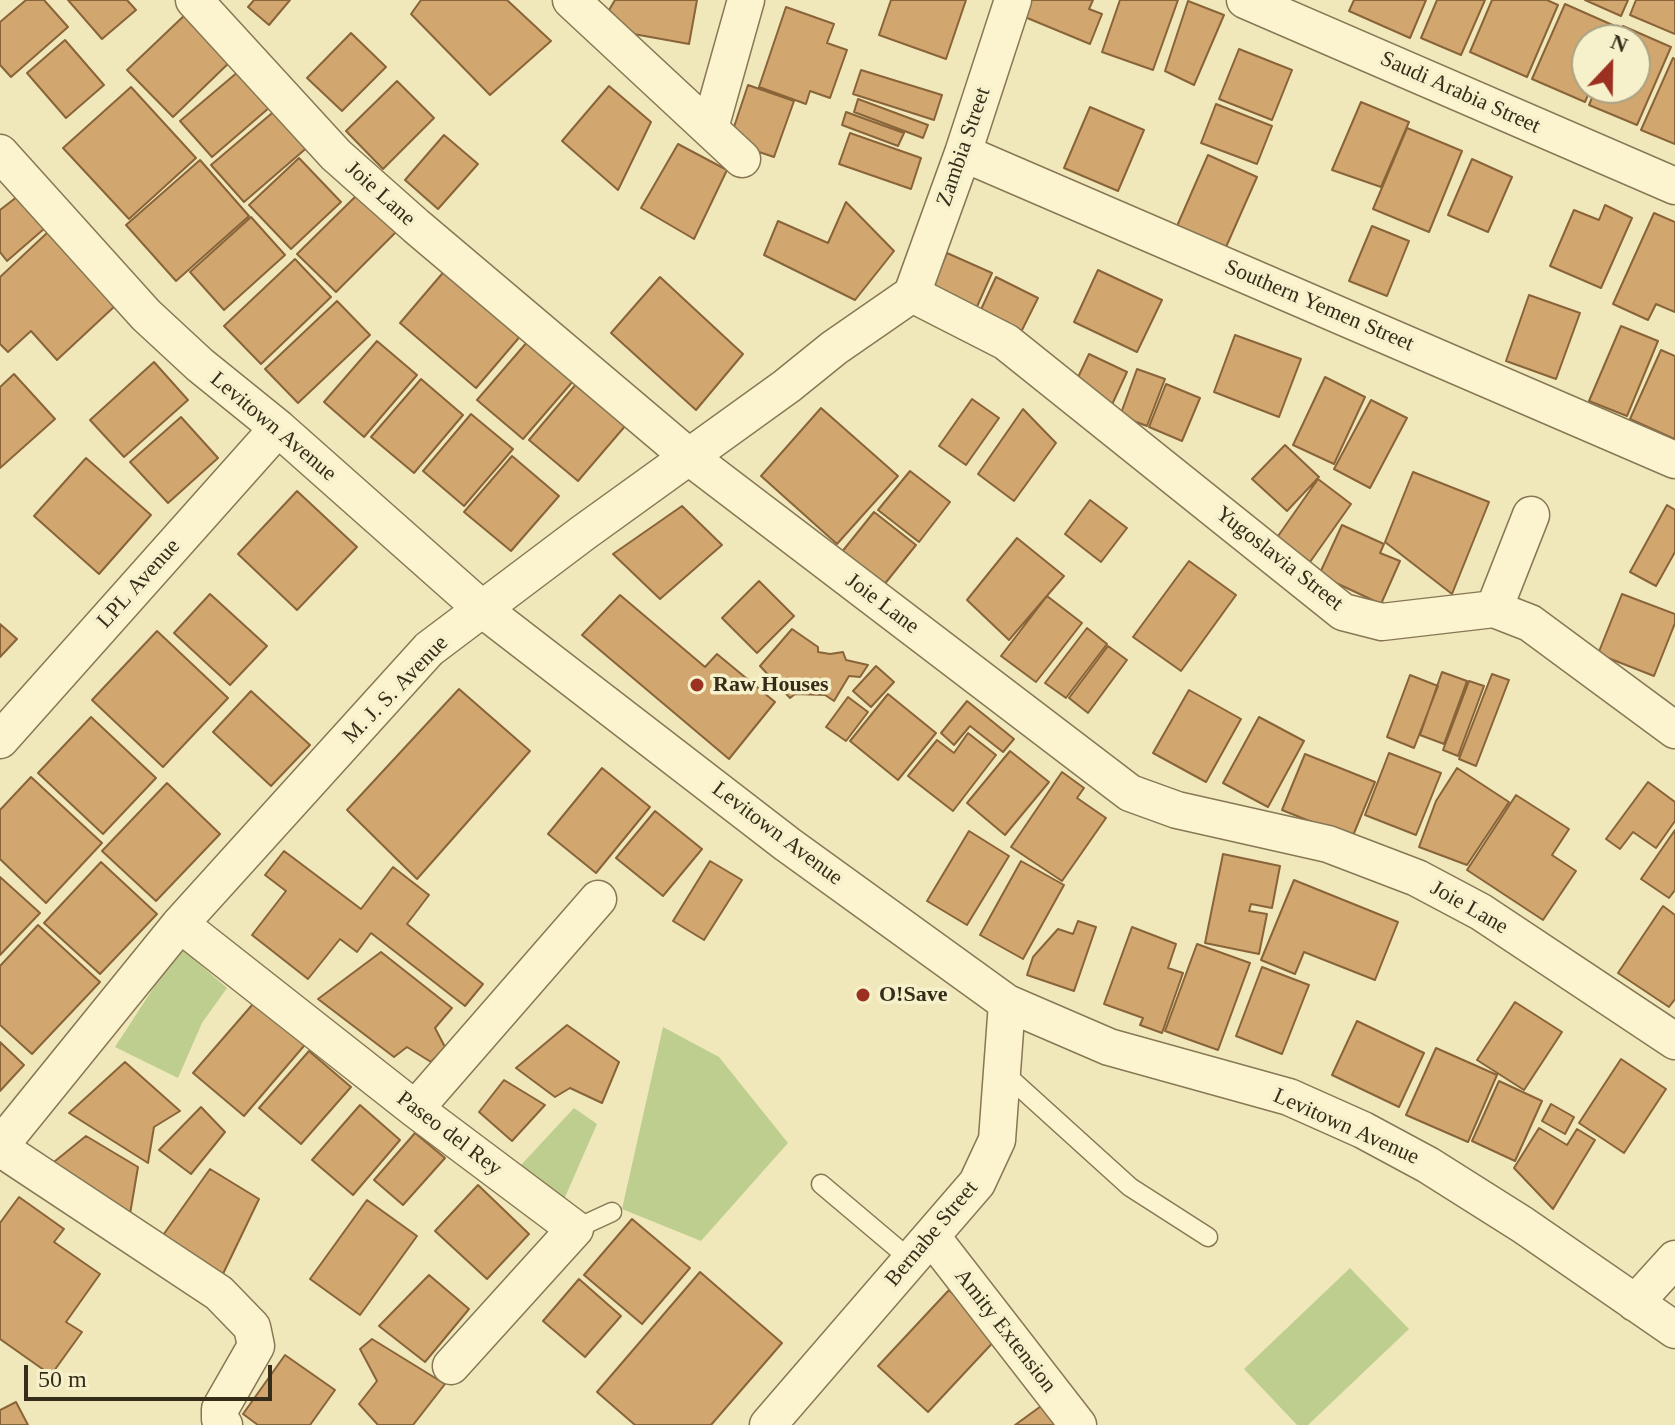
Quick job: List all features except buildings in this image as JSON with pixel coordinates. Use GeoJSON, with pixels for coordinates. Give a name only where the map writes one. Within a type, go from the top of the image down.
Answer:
{"type":"FeatureCollection","features":[{"type":"Feature","properties":{"kind":"street","name":"Joie Lane"},"geometry":{"type":"LineString","coordinates":[[194,0],[336,155],[416,226],[688,456],[1130,793],[1177,810],[1328,844],[1417,878],[1481,912],[1675,1041]]}},
{"type":"Feature","properties":{"kind":"street"},"geometry":{"type":"LineString","coordinates":[[571,0],[742,159]]}},
{"type":"Feature","properties":{"kind":"street"},"geometry":{"type":"LineString","coordinates":[[710,128],[746,0]]}},
{"type":"Feature","properties":{"kind":"street","name":"Zambia Street"},"geometry":{"type":"LineString","coordinates":[[912,294],[963,153],[1013,0]]}},
{"type":"Feature","properties":{"kind":"street","name":"Saudi Arabia Street"},"geometry":{"type":"LineString","coordinates":[[1245,0],[1301,11],[1675,186]]}},
{"type":"Feature","properties":{"kind":"street","name":"Levitown Avenue"},"geometry":{"type":"LineString","coordinates":[[0,153],[146,315],[481,608],[787,844],[1007,1003],[1109,1047],[1289,1097],[1363,1130],[1428,1165],[1523,1225],[1675,1330]]}},
{"type":"Feature","properties":{"kind":"street","name":"Southern Yemen Street"},"geometry":{"type":"LineString","coordinates":[[963,153],[1675,460]]}},
{"type":"Feature","properties":{"kind":"street","name":"M. J. S. Avenue"},"geometry":{"type":"LineString","coordinates":[[0,1147],[180,924],[429,649],[912,294]]}},
{"type":"Feature","properties":{"kind":"street","name":"Yugoslavia Street"},"geometry":{"type":"LineString","coordinates":[[912,294],[1006,342],[1343,612],[1382,622],[1494,609],[1530,623],[1675,730]]}},
{"type":"Feature","properties":{"kind":"street","name":"LPL Avenue"},"geometry":{"type":"LineString","coordinates":[[0,740],[278,428]]}},
{"type":"Feature","properties":{"kind":"street"},"geometry":{"type":"LineString","coordinates":[[1494,609],[1531,515]]}},
{"type":"Feature","properties":{"kind":"street"},"geometry":{"type":"LineString","coordinates":[[415,1109],[598,899]]}},
{"type":"Feature","properties":{"kind":"street","name":"Paseo del Rey"},"geometry":{"type":"LineString","coordinates":[[180,924],[415,1109],[575,1229]]}},
{"type":"Feature","properties":{"kind":"street","name":"Bernabe Street"},"geometry":{"type":"LineString","coordinates":[[768,1425],[977,1183],[997,1140],[1007,1003]]}},
{"type":"Feature","properties":{"kind":"street"},"geometry":{"type":"LineString","coordinates":[[0,1147],[219,1293],[252,1327],[256,1346],[220,1409],[220,1419],[224,1425]]}},
{"type":"Feature","properties":{"kind":"street"},"geometry":{"type":"LineString","coordinates":[[451,1366],[575,1229]]}},
{"type":"Feature","properties":{"kind":"street","name":"Amity Extension"},"geometry":{"type":"LineString","coordinates":[[922,1249],[1078,1425]]}},
{"type":"Feature","properties":{"kind":"street"},"geometry":{"type":"LineString","coordinates":[[1635,1303],[1675,1259]]}},
{"type":"Feature","properties":{"kind":"lane"},"geometry":{"type":"LineString","coordinates":[[1003,1072],[1130,1187],[1208,1237]]}},
{"type":"Feature","properties":{"kind":"lane"},"geometry":{"type":"LineString","coordinates":[[821,1184],[922,1249]]}},
{"type":"Feature","properties":{"kind":"lane"},"geometry":{"type":"LineString","coordinates":[[575,1229],[612,1212]]}},
{"type":"Feature","properties":{"kind":"green space"},"geometry":{"type":"Polygon","coordinates":[[[180,947],[227,988],[202,1023],[178,1078],[115,1047],[180,947]]]}},
{"type":"Feature","properties":{"kind":"green space"},"geometry":{"type":"Polygon","coordinates":[[[663,1027],[719,1057],[788,1143],[701,1241],[622,1209],[663,1027]]]}},
{"type":"Feature","properties":{"kind":"green space"},"geometry":{"type":"Polygon","coordinates":[[[574,1108],[597,1124],[559,1211],[521,1165],[574,1108]]]}},
{"type":"Feature","properties":{"kind":"green space"},"geometry":{"type":"Polygon","coordinates":[[[1350,1268],[1409,1329],[1308,1425],[1297,1425],[1244,1369],[1350,1268]]]}},
{"type":"Feature","properties":{"kind":"place","name":"Raw Houses"},"geometry":{"type":"Point","coordinates":[697,685]}},
{"type":"Feature","properties":{"kind":"place","name":"O!Save"},"geometry":{"type":"Point","coordinates":[863,995]}}]}
